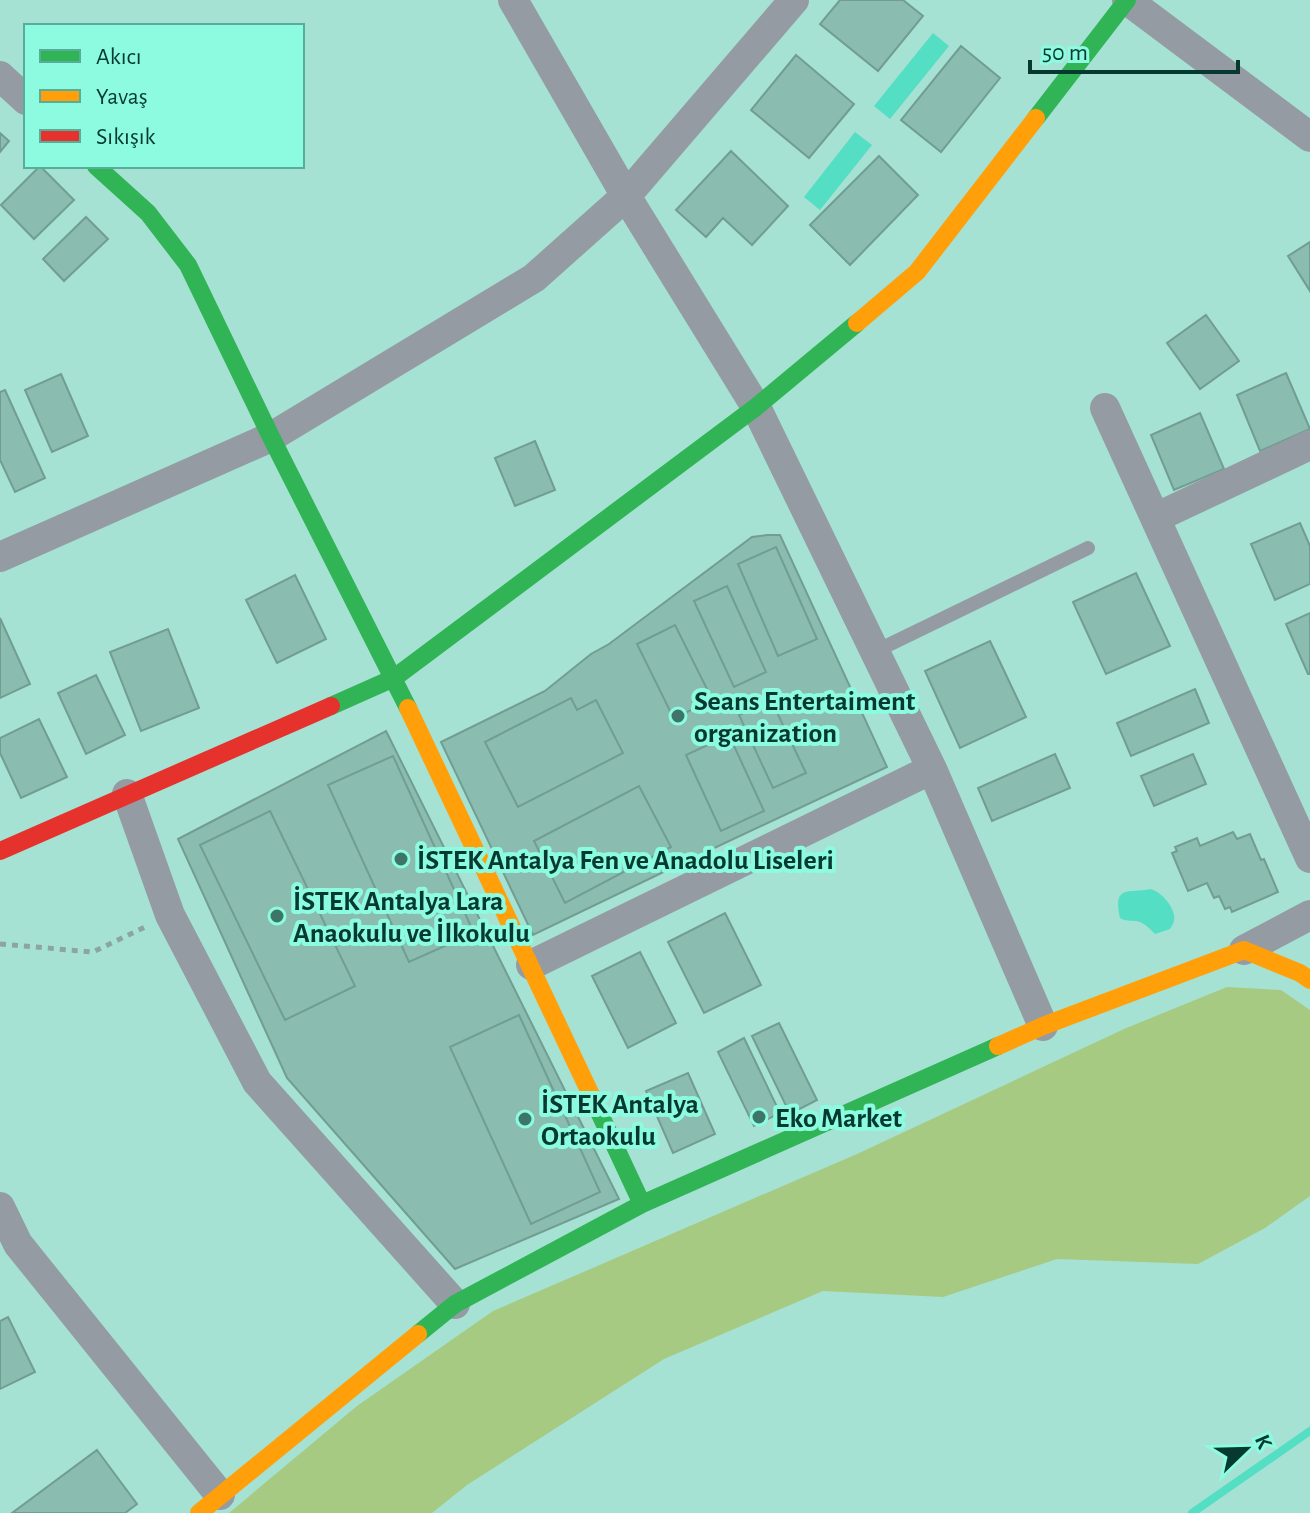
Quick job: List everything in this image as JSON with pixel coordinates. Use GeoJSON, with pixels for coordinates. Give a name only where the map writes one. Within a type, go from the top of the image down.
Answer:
{"type":"FeatureCollection","features":[{"type":"Feature","properties":{"kind":"street"},"geometry":{"type":"LineString","coordinates":[[513,0],[626,196],[756,407],[932,769],[1043,1026]]}},
{"type":"Feature","properties":{"kind":"street"},"geometry":{"type":"LineString","coordinates":[[0,557],[271,437],[534,278],[626,196],[794,0]]}},
{"type":"Feature","properties":{"kind":"street"},"geometry":{"type":"LineString","coordinates":[[0,851],[394,678],[756,407],[917,272],[1127,0],[1310,137]]}},
{"type":"Feature","properties":{"kind":"street"},"geometry":{"type":"LineString","coordinates":[[0,76],[24,98]]}},
{"type":"Feature","properties":{"kind":"street"},"geometry":{"type":"LineString","coordinates":[[98,168],[148,213],[188,265],[271,437],[394,678],[642,1204]]}},
{"type":"Feature","properties":{"kind":"street"},"geometry":{"type":"LineString","coordinates":[[1105,408],[1310,858]]}},
{"type":"Feature","properties":{"kind":"street"},"geometry":{"type":"LineString","coordinates":[[1155,518],[1310,445]]}},
{"type":"Feature","properties":{"kind":"street"},"geometry":{"type":"LineString","coordinates":[[531,965],[932,769]]}},
{"type":"Feature","properties":{"kind":"street"},"geometry":{"type":"LineString","coordinates":[[127,794],[170,915],[257,1082],[455,1304]]}},
{"type":"Feature","properties":{"kind":"street"},"geometry":{"type":"LineString","coordinates":[[0,1207],[10,1252],[209,1504],[455,1304],[642,1204],[1043,1026],[1244,950],[1310,915]]}},
{"type":"Feature","properties":{"kind":"street"},"geometry":{"type":"LineString","coordinates":[[1244,950],[1310,980]]}},
{"type":"Feature","properties":{"kind":"lane"},"geometry":{"type":"LineString","coordinates":[[874,652],[1088,548]]}},
{"type":"Feature","properties":{"kind":"path"},"geometry":{"type":"LineString","coordinates":[[0,944],[93,952],[170,915]]}},
{"type":"Feature","properties":{"kind":"shaded area"},"geometry":{"type":"Polygon","coordinates":[[[933,33],[949,46],[890,119],[874,106],[933,33]]]}},
{"type":"Feature","properties":{"kind":"shaded area"},"geometry":{"type":"Polygon","coordinates":[[[855,132],[872,145],[820,210],[804,197],[855,132]]]}},
{"type":"Feature","properties":{"kind":"shaded area"},"geometry":{"type":"Polygon","coordinates":[[[1150,889],[1165,899],[1174,917],[1170,929],[1155,934],[1142,923],[1120,918],[1118,907],[1119,899],[1125,892],[1150,889]]]}},
{"type":"Feature","properties":{"kind":"shaded area"},"geometry":{"type":"Polygon","coordinates":[[[1227,987],[1281,990],[1310,1010],[1310,1196],[1265,1228],[1198,1264],[1057,1259],[943,1297],[823,1291],[664,1359],[467,1485],[432,1513],[229,1513],[357,1406],[493,1311],[857,1154],[1124,1029],[1227,987]]]}},
{"type":"Feature","properties":{"kind":"building"},"geometry":{"type":"Polygon","coordinates":[[[840,0],[903,0],[923,16],[878,71],[820,24],[840,0]]]}},
{"type":"Feature","properties":{"kind":"building"},"geometry":{"type":"Polygon","coordinates":[[[961,46],[1000,78],[941,152],[901,120],[961,46]]]}},
{"type":"Feature","properties":{"kind":"building"},"geometry":{"type":"Polygon","coordinates":[[[796,55],[854,104],[809,158],[751,110],[796,55]]]}},
{"type":"Feature","properties":{"kind":"building"},"geometry":{"type":"Polygon","coordinates":[[[0,133],[9,141],[0,152],[0,133]]]}},
{"type":"Feature","properties":{"kind":"building"},"geometry":{"type":"Polygon","coordinates":[[[731,151],[788,206],[752,245],[723,218],[706,237],[676,210],[731,151]]]}},
{"type":"Feature","properties":{"kind":"building"},"geometry":{"type":"Polygon","coordinates":[[[879,156],[918,195],[850,265],[810,225],[879,156]]]}},
{"type":"Feature","properties":{"kind":"building"},"geometry":{"type":"Polygon","coordinates":[[[38,168],[42,168],[74,200],[34,239],[1,205],[38,168]]]}},
{"type":"Feature","properties":{"kind":"building"},"geometry":{"type":"Polygon","coordinates":[[[86,217],[108,239],[64,281],[43,259],[86,217]]]}},
{"type":"Feature","properties":{"kind":"building"},"geometry":{"type":"Polygon","coordinates":[[[1310,242],[1310,291],[1288,256],[1310,242]]]}},
{"type":"Feature","properties":{"kind":"building"},"geometry":{"type":"Polygon","coordinates":[[[1206,315],[1239,361],[1200,389],[1167,343],[1206,315]]]}},
{"type":"Feature","properties":{"kind":"building"},"geometry":{"type":"Polygon","coordinates":[[[1286,373],[1310,429],[1260,451],[1237,395],[1286,373]]]}},
{"type":"Feature","properties":{"kind":"building"},"geometry":{"type":"Polygon","coordinates":[[[61,374],[88,436],[52,452],[25,390],[61,374]]]}},
{"type":"Feature","properties":{"kind":"building"},"geometry":{"type":"Polygon","coordinates":[[[5,390],[45,478],[15,492],[0,460],[0,392],[5,390]]]}},
{"type":"Feature","properties":{"kind":"building"},"geometry":{"type":"Polygon","coordinates":[[[1200,413],[1224,469],[1174,490],[1151,435],[1200,413]]]}},
{"type":"Feature","properties":{"kind":"building"},"geometry":{"type":"Polygon","coordinates":[[[535,441],[555,490],[515,506],[495,458],[535,441]]]}},
{"type":"Feature","properties":{"kind":"building"},"geometry":{"type":"Polygon","coordinates":[[[1300,523],[1310,546],[1310,584],[1275,600],[1251,544],[1300,523]]]}},
{"type":"Feature","properties":{"kind":"building","name":"Seans Entertaiment organization"},"geometry":{"type":"Polygon","coordinates":[[[780,535],[887,767],[533,935],[441,742],[545,691],[752,537],[780,535]]]}},
{"type":"Feature","properties":{"kind":"building"},"geometry":{"type":"Polygon","coordinates":[[[776,547],[817,639],[778,656],[738,564],[776,547]]]}},
{"type":"Feature","properties":{"kind":"building"},"geometry":{"type":"Polygon","coordinates":[[[1136,573],[1170,646],[1106,674],[1073,602],[1136,573]]]}},
{"type":"Feature","properties":{"kind":"building"},"geometry":{"type":"Polygon","coordinates":[[[295,575],[326,639],[277,663],[246,600],[295,575]]]}},
{"type":"Feature","properties":{"kind":"building"},"geometry":{"type":"Polygon","coordinates":[[[727,586],[766,672],[734,687],[694,601],[727,586]]]}},
{"type":"Feature","properties":{"kind":"building"},"geometry":{"type":"Polygon","coordinates":[[[1310,613],[1310,674],[1308,674],[1286,624],[1310,613]]]}},
{"type":"Feature","properties":{"kind":"building"},"geometry":{"type":"Polygon","coordinates":[[[0,618],[30,684],[0,698],[0,618]]]}},
{"type":"Feature","properties":{"kind":"building"},"geometry":{"type":"Polygon","coordinates":[[[675,625],[712,699],[674,719],[637,644],[675,625]]]}},
{"type":"Feature","properties":{"kind":"building"},"geometry":{"type":"Polygon","coordinates":[[[168,629],[199,708],[141,731],[110,652],[168,629]]]}},
{"type":"Feature","properties":{"kind":"building"},"geometry":{"type":"Polygon","coordinates":[[[990,641],[1026,717],[960,748],[925,671],[990,641]]]}},
{"type":"Feature","properties":{"kind":"building"},"geometry":{"type":"Polygon","coordinates":[[[96,675],[125,735],[86,754],[58,693],[96,675]]]}},
{"type":"Feature","properties":{"kind":"building"},"geometry":{"type":"Polygon","coordinates":[[[1195,689],[1209,723],[1131,756],[1117,723],[1195,689]]]}},
{"type":"Feature","properties":{"kind":"building"},"geometry":{"type":"Polygon","coordinates":[[[571,698],[577,710],[596,700],[623,753],[518,807],[485,742],[571,698]]]}},
{"type":"Feature","properties":{"kind":"building"},"geometry":{"type":"Polygon","coordinates":[[[771,700],[806,773],[773,788],[739,715],[771,700]]]}},
{"type":"Feature","properties":{"kind":"building"},"geometry":{"type":"Polygon","coordinates":[[[39,719],[67,777],[21,798],[0,753],[0,738],[39,719]]]}},
{"type":"Feature","properties":{"kind":"building"},"geometry":{"type":"Polygon","coordinates":[[[386,731],[619,1199],[455,1269],[287,1078],[178,839],[386,731]]]}},
{"type":"Feature","properties":{"kind":"building"},"geometry":{"type":"Polygon","coordinates":[[[729,735],[764,811],[721,831],[686,755],[729,735]]]}},
{"type":"Feature","properties":{"kind":"building"},"geometry":{"type":"Polygon","coordinates":[[[1055,754],[1070,788],[992,821],[978,788],[1055,754]]]}},
{"type":"Feature","properties":{"kind":"building"},"geometry":{"type":"Polygon","coordinates":[[[1193,754],[1206,784],[1154,806],[1141,776],[1193,754]]]}},
{"type":"Feature","properties":{"kind":"building","name":"İSTEK Antalya Fen ve Anadolu Liseleri"},"geometry":{"type":"Polygon","coordinates":[[[393,756],[474,933],[409,962],[328,785],[393,756]]]}},
{"type":"Feature","properties":{"kind":"building"},"geometry":{"type":"Polygon","coordinates":[[[639,786],[671,847],[565,903],[534,841],[639,786]]]}},
{"type":"Feature","properties":{"kind":"building","name":"İSTEK Antalya Lara Anaokulu ve İlkokulu"},"geometry":{"type":"Polygon","coordinates":[[[270,811],[355,986],[285,1020],[200,845],[270,811]]]}},
{"type":"Feature","properties":{"kind":"building"},"geometry":{"type":"Polygon","coordinates":[[[1233,832],[1237,839],[1250,834],[1278,892],[1232,912],[1230,907],[1225,909],[1219,896],[1214,898],[1207,883],[1188,891],[1172,853],[1177,851],[1175,847],[1197,838],[1200,846],[1233,832]]]}},
{"type":"Feature","properties":{"kind":"building"},"geometry":{"type":"Polygon","coordinates":[[[725,913],[761,985],[704,1013],[668,942],[725,913]]]}},
{"type":"Feature","properties":{"kind":"building"},"geometry":{"type":"Polygon","coordinates":[[[640,952],[676,1023],[628,1048],[592,976],[640,952]]]}},
{"type":"Feature","properties":{"kind":"building","name":"İSTEK Antalya Ortaokulu"},"geometry":{"type":"Polygon","coordinates":[[[519,1015],[600,1192],[531,1224],[450,1047],[519,1015]]]}},
{"type":"Feature","properties":{"kind":"building"},"geometry":{"type":"Polygon","coordinates":[[[779,1023],[817,1100],[790,1114],[752,1036],[779,1023]]]}},
{"type":"Feature","properties":{"kind":"building"},"geometry":{"type":"Polygon","coordinates":[[[744,1038],[780,1113],[754,1126],[718,1052],[744,1038]]]}},
{"type":"Feature","properties":{"kind":"building"},"geometry":{"type":"Polygon","coordinates":[[[688,1073],[715,1134],[673,1153],[646,1091],[688,1073]]]}},
{"type":"Feature","properties":{"kind":"building"},"geometry":{"type":"Polygon","coordinates":[[[8,1317],[35,1372],[0,1389],[0,1321],[8,1317]]]}},
{"type":"Feature","properties":{"kind":"building"},"geometry":{"type":"Polygon","coordinates":[[[97,1450],[137,1504],[125,1513],[12,1513],[97,1450]]]}},
{"type":"Feature","properties":{"kind":"waterway"},"geometry":{"type":"LineString","coordinates":[[1192,1513],[1310,1431]]}},
{"type":"Feature","properties":{"kind":"traffic: fast"},"geometry":{"type":"LineString","coordinates":[[1036,118],[1127,0]]}},
{"type":"Feature","properties":{"kind":"traffic: fast"},"geometry":{"type":"LineString","coordinates":[[98,168],[148,213],[188,265],[408,708]]}},
{"type":"Feature","properties":{"kind":"traffic: fast"},"geometry":{"type":"LineString","coordinates":[[331,706],[394,678],[756,407],[857,323]]}},
{"type":"Feature","properties":{"kind":"traffic: fast"},"geometry":{"type":"LineString","coordinates":[[418,1334],[455,1304],[642,1204],[998,1046]]}},
{"type":"Feature","properties":{"kind":"traffic: fast"},"geometry":{"type":"LineString","coordinates":[[592,1097],[642,1204]]}},
{"type":"Feature","properties":{"kind":"traffic: slow"},"geometry":{"type":"LineString","coordinates":[[857,323],[917,272],[1036,118]]}},
{"type":"Feature","properties":{"kind":"traffic: slow"},"geometry":{"type":"LineString","coordinates":[[408,708],[592,1097]]}},
{"type":"Feature","properties":{"kind":"traffic: slow"},"geometry":{"type":"LineString","coordinates":[[998,1046],[1244,950],[1310,980]]}},
{"type":"Feature","properties":{"kind":"traffic: slow"},"geometry":{"type":"LineString","coordinates":[[199,1513],[418,1334]]}},
{"type":"Feature","properties":{"kind":"traffic: jam"},"geometry":{"type":"LineString","coordinates":[[0,851],[331,706]]}},
{"type":"Feature","properties":{"kind":"place","name":"Seans Entertaiment organization"},"geometry":{"type":"Point","coordinates":[678,716]}},
{"type":"Feature","properties":{"kind":"place","name":"İSTEK Antalya Fen ve Anadolu Liseleri"},"geometry":{"type":"Point","coordinates":[401,859]}},
{"type":"Feature","properties":{"kind":"place","name":"İSTEK Antalya Lara Anaokulu ve İlkokulu"},"geometry":{"type":"Point","coordinates":[277,916]}},
{"type":"Feature","properties":{"kind":"place","name":"Eko Market"},"geometry":{"type":"Point","coordinates":[759,1117]}},
{"type":"Feature","properties":{"kind":"place","name":"İSTEK Antalya Ortaokulu"},"geometry":{"type":"Point","coordinates":[525,1119]}}]}
